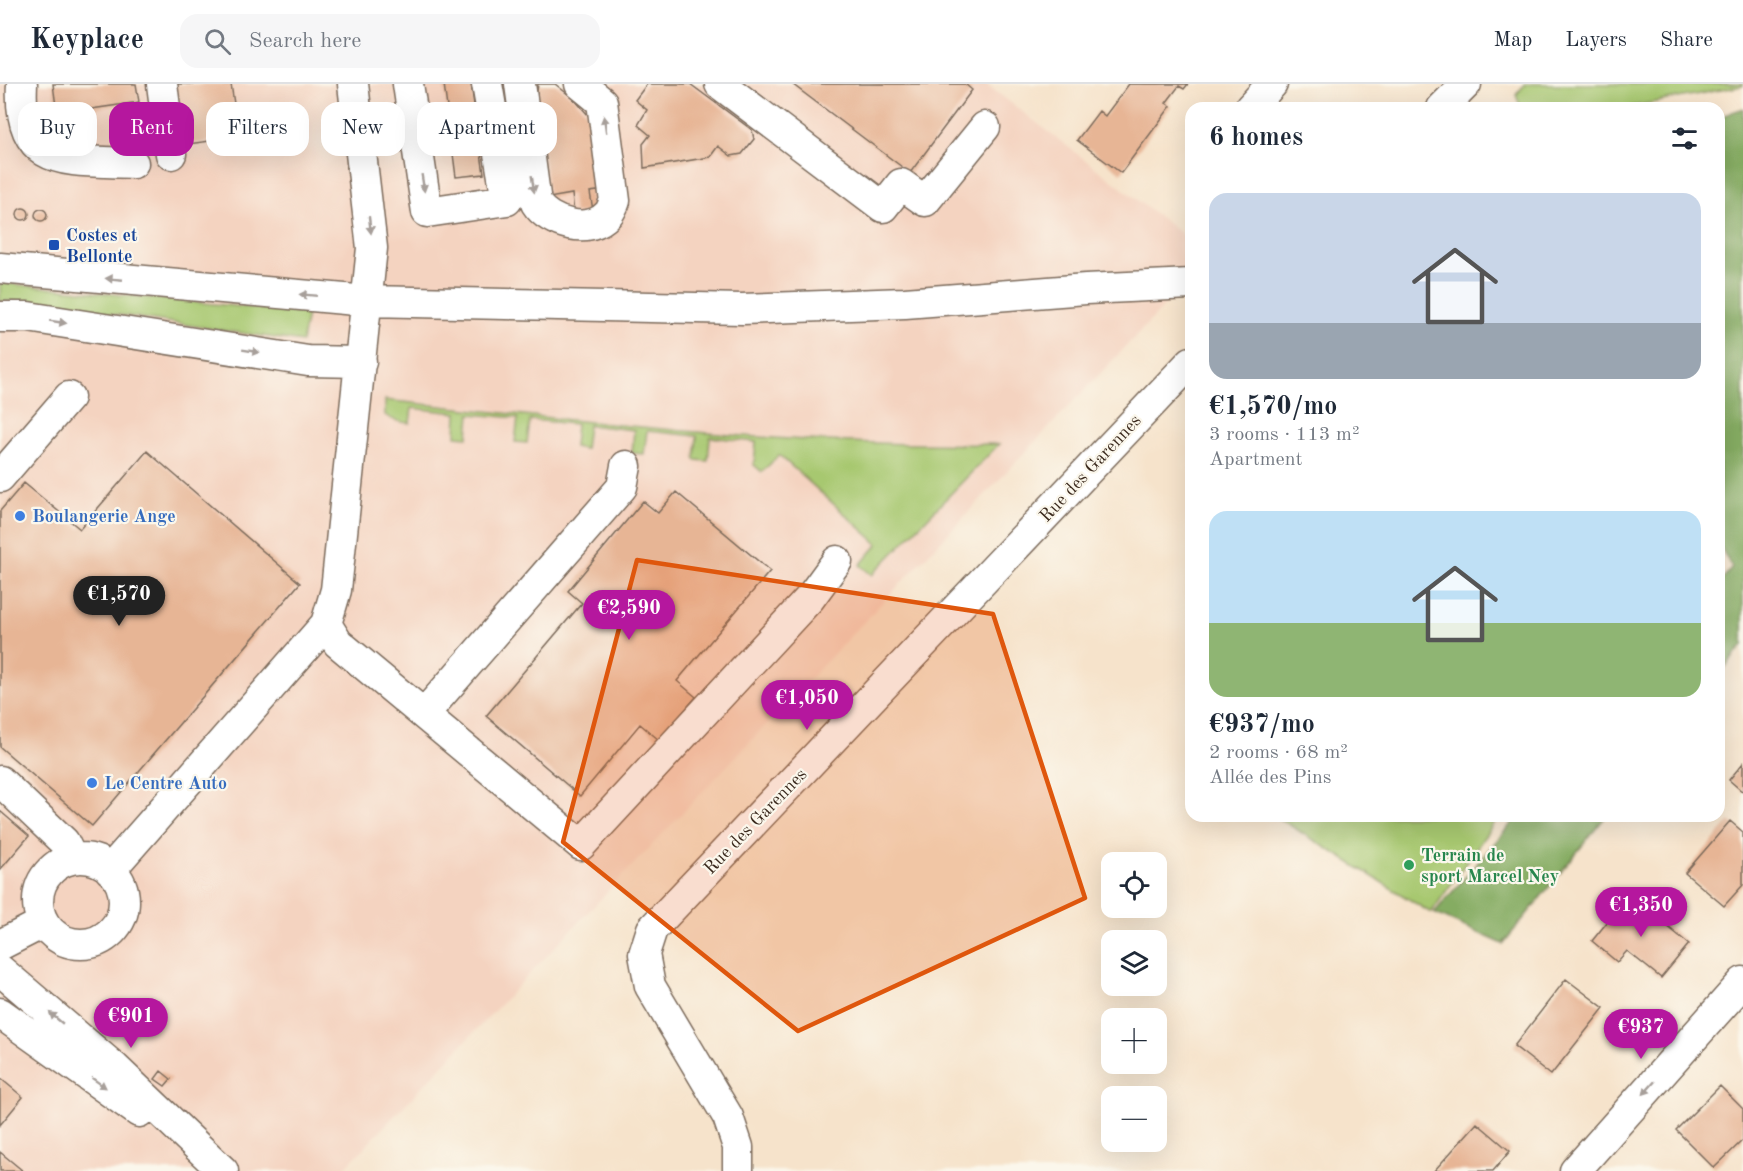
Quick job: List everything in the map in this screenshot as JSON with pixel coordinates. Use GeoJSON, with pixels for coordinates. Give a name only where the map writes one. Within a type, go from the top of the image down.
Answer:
{"type":"FeatureCollection","features":[{"type":"Feature","properties":{"kind":"street"},"geometry":{"type":"LineString","coordinates":[[22,84],[21,105],[26,125],[38,147],[63,161],[133,164]]}},
{"type":"Feature","properties":{"kind":"street"},"geometry":{"type":"LineString","coordinates":[[162,84],[164,102]]}},
{"type":"Feature","properties":{"kind":"street"},"geometry":{"type":"LineString","coordinates":[[110,870],[326,624],[336,590],[372,248],[353,84]]}},
{"type":"Feature","properties":{"kind":"street"},"geometry":{"type":"LineString","coordinates":[[408,84],[427,212],[507,200],[487,84]]}},
{"type":"Feature","properties":{"kind":"street"},"geometry":{"type":"LineString","coordinates":[[520,84],[536,203],[543,214],[556,222],[576,224],[594,222],[608,215],[615,201],[602,102],[580,84]]}},
{"type":"Feature","properties":{"kind":"street"},"geometry":{"type":"LineString","coordinates":[[720,84],[883,207],[901,184],[925,201],[985,127]]}},
{"type":"Feature","properties":{"kind":"street"},"geometry":{"type":"LineString","coordinates":[[1256,102],[1272,84]]}},
{"type":"Feature","properties":{"kind":"street"},"geometry":{"type":"LineString","coordinates":[[0,268],[367,301],[742,309],[905,303],[1094,288],[1185,284]]}},
{"type":"Feature","properties":{"kind":"street"},"geometry":{"type":"LineString","coordinates":[[0,317],[28,317],[308,361],[361,362]]}},
{"type":"Feature","properties":{"kind":"street","name":"Rue des Garennes"},"geometry":{"type":"LineString","coordinates":[[738,1171],[738,1147],[728,1117],[650,986],[644,954],[652,930],[1185,368]]}},
{"type":"Feature","properties":{"kind":"street"},"geometry":{"type":"LineString","coordinates":[[0,477],[69,397]]}},
{"type":"Feature","properties":{"kind":"street"},"geometry":{"type":"LineString","coordinates":[[423,714],[622,487],[626,466]]}},
{"type":"Feature","properties":{"kind":"street"},"geometry":{"type":"LineString","coordinates":[[326,624],[338,644],[581,845],[810,598],[837,561]]}},
{"type":"Feature","properties":{"kind":"street"},"geometry":{"type":"LineString","coordinates":[[0,781],[64,842],[72,859]]}},
{"type":"Feature","properties":{"kind":"street"},"geometry":{"type":"LineString","coordinates":[[85,858],[110,870],[118,881],[123,895],[120,917],[108,935],[94,942],[80,944],[65,942],[53,934],[43,923],[38,910],[41,884],[59,864],[72,859],[85,858]]}},
{"type":"Feature","properties":{"kind":"street"},"geometry":{"type":"LineString","coordinates":[[0,945],[43,923]]}},
{"type":"Feature","properties":{"kind":"street"},"geometry":{"type":"LineString","coordinates":[[0,970],[115,1068],[223,1171]]}},
{"type":"Feature","properties":{"kind":"street"},"geometry":{"type":"LineString","coordinates":[[1575,1171],[1743,982]]}},
{"type":"Feature","properties":{"kind":"street"},"geometry":{"type":"LineString","coordinates":[[0,1013],[223,1171]]}},
{"type":"Feature","properties":{"kind":"highlighted area"},"geometry":{"type":"Polygon","coordinates":[[[637,560],[993,614],[1085,898],[798,1031],[563,842],[637,560]]]}},
{"type":"Feature","properties":{"kind":"shaded area"},"geometry":{"type":"Polygon","coordinates":[[[0,84],[986,84],[1185,236],[1185,284],[342,1171],[0,1171],[0,84]]]}},
{"type":"Feature","properties":{"kind":"green space"},"geometry":{"type":"Polygon","coordinates":[[[1525,84],[1743,84],[1743,86],[1656,102],[1519,102],[1516,95],[1525,84]]]}},
{"type":"Feature","properties":{"kind":"green space"},"geometry":{"type":"Polygon","coordinates":[[[1743,108],[1743,645],[1725,668],[1725,576],[1732,568],[1725,555],[1725,115],[1743,108]]]}},
{"type":"Feature","properties":{"kind":"green space"},"geometry":{"type":"Polygon","coordinates":[[[0,283],[307,313],[302,342],[33,302],[0,301],[0,283]]]}},
{"type":"Feature","properties":{"kind":"green space"},"geometry":{"type":"Polygon","coordinates":[[[385,400],[615,425],[768,438],[922,444],[999,444],[872,575],[860,565],[878,544],[779,455],[762,472],[754,465],[756,442],[710,437],[708,461],[695,460],[697,436],[647,431],[644,454],[632,453],[634,430],[588,425],[585,449],[574,447],[576,424],[530,420],[527,443],[515,442],[518,418],[470,414],[468,437],[456,436],[457,413],[412,408],[410,423],[400,422],[385,415],[385,400]]]}},
{"type":"Feature","properties":{"kind":"green space","name":"Terrain de sport Marcel Ney"},"geometry":{"type":"Polygon","coordinates":[[[1285,822],[1495,822],[1431,913],[1285,822]]]}},
{"type":"Feature","properties":{"kind":"green space"},"geometry":{"type":"Polygon","coordinates":[[[1513,822],[1601,822],[1503,944],[1434,913],[1513,822]]]}},
{"type":"Feature","properties":{"kind":"building"},"geometry":{"type":"Polygon","coordinates":[[[53,84],[136,84],[139,102],[109,102],[109,106],[97,108],[97,102],[55,102],[53,84]]]}},
{"type":"Feature","properties":{"kind":"building"},"geometry":{"type":"Polygon","coordinates":[[[173,84],[231,84],[234,102],[206,102],[206,142],[194,143],[194,102],[175,102],[173,84]]]}},
{"type":"Feature","properties":{"kind":"building"},"geometry":{"type":"Polygon","coordinates":[[[444,84],[471,84],[474,102],[446,102],[444,84]]]}},
{"type":"Feature","properties":{"kind":"building"},"geometry":{"type":"Polygon","coordinates":[[[538,84],[555,84],[574,99],[588,115],[594,114],[605,190],[590,192],[593,211],[574,213],[572,194],[549,198],[544,156],[557,156],[557,102],[537,102],[538,84]]]}},
{"type":"Feature","properties":{"kind":"building"},"geometry":{"type":"Polygon","coordinates":[[[647,84],[690,84],[752,130],[754,139],[742,154],[731,156],[718,146],[710,157],[644,168],[643,144],[650,135],[638,125],[647,110],[635,100],[647,84]]]}},
{"type":"Feature","properties":{"kind":"building"},"geometry":{"type":"Polygon","coordinates":[[[792,84],[965,84],[972,90],[910,173],[792,84]]]}},
{"type":"Feature","properties":{"kind":"building"},"geometry":{"type":"Polygon","coordinates":[[[1129,84],[1188,84],[1184,89],[1179,86],[1166,103],[1171,106],[1121,173],[1077,140],[1099,111],[1105,116],[1129,84]]]}},
{"type":"Feature","properties":{"kind":"building"},"geometry":{"type":"Polygon","coordinates":[[[453,156],[481,156],[484,174],[456,177],[453,156]]]}},
{"type":"Feature","properties":{"kind":"building"},"geometry":{"type":"Polygon","coordinates":[[[25,208],[29,214],[25,220],[21,220],[17,212],[25,208]]]}},
{"type":"Feature","properties":{"kind":"building"},"geometry":{"type":"Polygon","coordinates":[[[43,209],[47,215],[43,221],[39,221],[35,213],[43,209]]]}},
{"type":"Feature","properties":{"kind":"building"},"geometry":{"type":"Polygon","coordinates":[[[147,451],[300,583],[92,826],[0,747],[0,511],[24,483],[80,529],[147,451]]]}},
{"type":"Feature","properties":{"kind":"building"},"geometry":{"type":"Polygon","coordinates":[[[676,492],[770,571],[677,681],[696,697],[659,740],[640,724],[580,796],[486,716],[582,603],[568,591],[643,501],[658,513],[676,492]]]}},
{"type":"Feature","properties":{"kind":"building"},"geometry":{"type":"Polygon","coordinates":[[[1743,763],[1743,792],[1729,780],[1743,763]]]}},
{"type":"Feature","properties":{"kind":"building"},"geometry":{"type":"Polygon","coordinates":[[[0,811],[29,836],[0,870],[0,811]]]}},
{"type":"Feature","properties":{"kind":"building"},"geometry":{"type":"Polygon","coordinates":[[[1730,821],[1743,832],[1743,885],[1724,906],[1685,873],[1730,821]]]}},
{"type":"Feature","properties":{"kind":"building"},"geometry":{"type":"Polygon","coordinates":[[[1629,895],[1689,944],[1661,978],[1627,951],[1617,962],[1592,941],[1629,895]]]}},
{"type":"Feature","properties":{"kind":"building"},"geometry":{"type":"Polygon","coordinates":[[[1566,979],[1604,1008],[1551,1075],[1514,1046],[1566,979]]]}},
{"type":"Feature","properties":{"kind":"building"},"geometry":{"type":"Polygon","coordinates":[[[161,1071],[171,1079],[165,1086],[155,1079],[161,1071]]]}},
{"type":"Feature","properties":{"kind":"building"},"geometry":{"type":"Polygon","coordinates":[[[0,1078],[23,1097],[0,1125],[0,1078]]]}},
{"type":"Feature","properties":{"kind":"building"},"geometry":{"type":"Polygon","coordinates":[[[1720,1086],[1743,1109],[1743,1140],[1714,1168],[1676,1130],[1720,1086]]]}},
{"type":"Feature","properties":{"kind":"building"},"geometry":{"type":"Polygon","coordinates":[[[1477,1123],[1510,1151],[1493,1171],[1434,1171],[1477,1123]]]}},
{"type":"Feature","properties":{"kind":"building"},"geometry":{"type":"Polygon","coordinates":[[[0,1152],[23,1171],[0,1171],[0,1152]]]}},
{"type":"Feature","properties":{"kind":"place","name":"Costes et Bellonte"},"geometry":{"type":"Point","coordinates":[54,245]}},
{"type":"Feature","properties":{"kind":"place","name":"Boulangerie Ange"},"geometry":{"type":"Point","coordinates":[20,516]}},
{"type":"Feature","properties":{"kind":"place","name":"Le Centre Auto"},"geometry":{"type":"Point","coordinates":[92,783]}},
{"type":"Feature","properties":{"kind":"place","name":"Terrain de sport Marcel Ney"},"geometry":{"type":"Point","coordinates":[1409,865]}}]}
